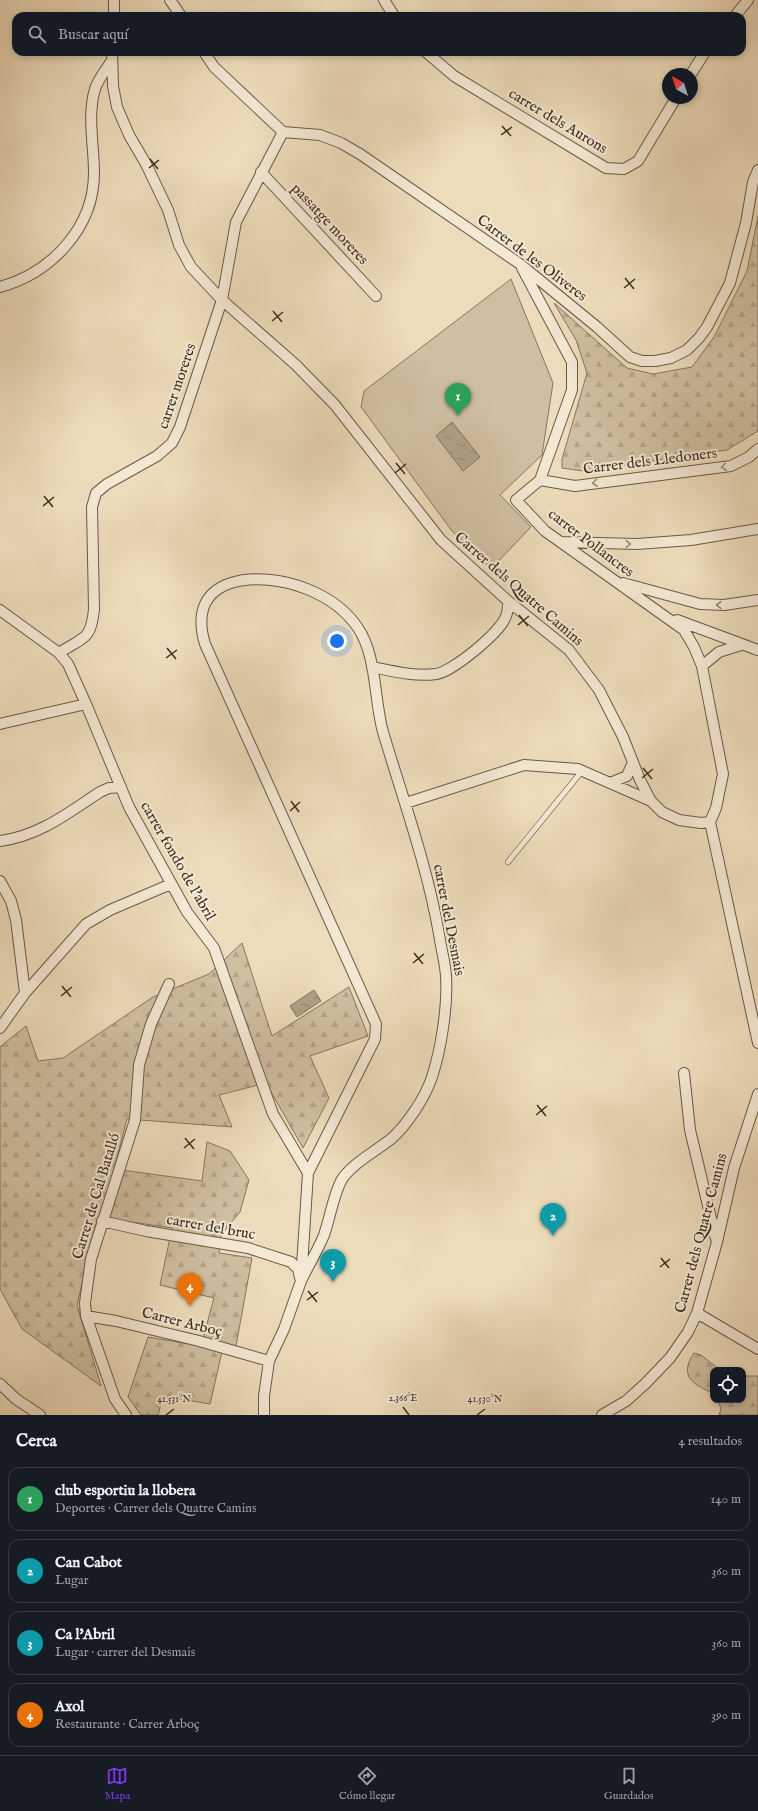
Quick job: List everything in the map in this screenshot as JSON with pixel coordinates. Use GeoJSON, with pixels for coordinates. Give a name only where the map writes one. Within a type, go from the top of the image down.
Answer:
{"type":"FeatureCollection","features":[{"type":"Feature","properties":{"kind":"street"},"geometry":{"type":"LineString","coordinates":[[114,0],[114,12]]}},
{"type":"Feature","properties":{"kind":"street"},"geometry":{"type":"LineString","coordinates":[[170,0],[178,12]]}},
{"type":"Feature","properties":{"kind":"street"},"geometry":{"type":"LineString","coordinates":[[384,0],[392,12]]}},
{"type":"Feature","properties":{"kind":"street"},"geometry":{"type":"LineString","coordinates":[[738,12],[748,0]]}},
{"type":"Feature","properties":{"kind":"street"},"geometry":{"type":"LineString","coordinates":[[0,286],[12,283],[40,268],[67,244],[84,220],[92,200],[94,175],[91,127],[95,87],[112,56]]}},
{"type":"Feature","properties":{"kind":"street","name":"Carrer dels Quatre Camins"},"geometry":{"type":"LineString","coordinates":[[112,56],[113,86],[117,107],[129,135],[146,164],[165,203],[180,245],[191,267],[222,300],[296,365],[335,404],[440,540],[508,601],[569,650],[599,690],[623,737],[632,762],[651,801],[662,812],[679,820],[701,823],[710,822]]}},
{"type":"Feature","properties":{"kind":"street"},"geometry":{"type":"LineString","coordinates":[[207,56],[214,67],[283,132]]}},
{"type":"Feature","properties":{"kind":"street","name":"carrer dels Aurons"},"geometry":{"type":"LineString","coordinates":[[431,56],[454,76],[606,168],[624,169],[638,161],[672,104]]}},
{"type":"Feature","properties":{"kind":"street"},"geometry":{"type":"LineString","coordinates":[[695,68],[702,56]]}},
{"type":"Feature","properties":{"kind":"street","name":"carrer moreres"},"geometry":{"type":"LineString","coordinates":[[59,653],[83,639],[92,625],[94,609],[92,507],[96,493],[107,484],[158,456],[172,443],[180,427],[222,300],[236,222],[283,132]]}},
{"type":"Feature","properties":{"kind":"street","name":"Carrer de les Oliveres"},"geometry":{"type":"LineString","coordinates":[[283,132],[320,135],[341,143],[415,191],[520,264],[597,327],[630,357],[642,361],[655,361],[671,358],[687,350],[707,327],[730,283],[746,223],[753,182],[758,170]]}},
{"type":"Feature","properties":{"kind":"street","name":"passatge moreres"},"geometry":{"type":"LineString","coordinates":[[261,172],[376,296]]}},
{"type":"Feature","properties":{"kind":"street"},"geometry":{"type":"LineString","coordinates":[[520,264],[572,362],[572,390],[540,480]]}},
{"type":"Feature","properties":{"kind":"street","name":"Carrer dels Lledoners"},"geometry":{"type":"LineString","coordinates":[[540,480],[575,486],[731,466],[749,457],[758,449]]}},
{"type":"Feature","properties":{"kind":"street","name":"carrer Pollancres"},"geometry":{"type":"LineString","coordinates":[[540,480],[516,500],[546,531],[613,580],[667,616],[684,630],[694,647],[702,666],[723,774],[716,808],[710,822]]}},
{"type":"Feature","properties":{"kind":"street"},"geometry":{"type":"LineString","coordinates":[[561,542],[637,544],[691,540],[758,529]]}},
{"type":"Feature","properties":{"kind":"street","name":"carrer del Desmais"},"geometry":{"type":"LineString","coordinates":[[301,1281],[323,1236],[341,1180],[352,1168],[392,1138],[413,1113],[431,1078],[444,1026],[446,976],[428,882],[383,729],[372,667],[363,637],[358,628],[345,613],[322,595],[297,585],[270,580],[229,582],[214,590],[204,605],[200,617],[201,630],[205,644],[376,1024],[375,1039],[308,1173]]}},
{"type":"Feature","properties":{"kind":"street"},"geometry":{"type":"LineString","coordinates":[[613,580],[700,604],[724,605],[758,600]]}},
{"type":"Feature","properties":{"kind":"street"},"geometry":{"type":"LineString","coordinates":[[372,667],[399,673],[437,674],[468,657],[494,634],[506,617],[508,601]]}},
{"type":"Feature","properties":{"kind":"street","name":"carrer fondo de l'abril"},"geometry":{"type":"LineString","coordinates":[[0,610],[59,653],[68,664],[129,807],[187,912],[214,948],[273,1114],[308,1173]]}},
{"type":"Feature","properties":{"kind":"street"},"geometry":{"type":"LineString","coordinates":[[667,616],[740,645],[758,650]]}},
{"type":"Feature","properties":{"kind":"street"},"geometry":{"type":"LineString","coordinates":[[702,666],[719,652],[740,645]]}},
{"type":"Feature","properties":{"kind":"street"},"geometry":{"type":"LineString","coordinates":[[0,724],[86,704]]}},
{"type":"Feature","properties":{"kind":"street"},"geometry":{"type":"LineString","coordinates":[[610,783],[627,776],[632,762]]}},
{"type":"Feature","properties":{"kind":"street"},"geometry":{"type":"LineString","coordinates":[[406,803],[524,765],[578,769],[651,801]]}},
{"type":"Feature","properties":{"kind":"street"},"geometry":{"type":"LineString","coordinates":[[0,841],[11,840],[42,830],[100,792],[109,788],[121,787]]}},
{"type":"Feature","properties":{"kind":"street"},"geometry":{"type":"LineString","coordinates":[[710,822],[758,1043]]}},
{"type":"Feature","properties":{"kind":"street"},"geometry":{"type":"LineString","coordinates":[[0,881],[10,902],[16,920],[25,993]]}},
{"type":"Feature","properties":{"kind":"street"},"geometry":{"type":"LineString","coordinates":[[0,1028],[25,993],[86,924],[110,910],[171,884]]}},
{"type":"Feature","properties":{"kind":"street","name":"Carrer de Cal Batalló"},"geometry":{"type":"LineString","coordinates":[[126,1415],[115,1399],[86,1316],[85,1303],[91,1258],[135,1120],[139,1065],[151,1024],[169,984]]}},
{"type":"Feature","properties":{"kind":"street"},"geometry":{"type":"LineString","coordinates":[[684,1073],[690,1130],[717,1242]]}},
{"type":"Feature","properties":{"kind":"street","name":"Carrer dels Quatre Camins"},"geometry":{"type":"LineString","coordinates":[[602,1415],[626,1400],[670,1358],[680,1345],[697,1313],[717,1242],[734,1168],[758,1094]]}},
{"type":"Feature","properties":{"kind":"street"},"geometry":{"type":"LineString","coordinates":[[264,1415],[264,1396],[269,1361],[284,1329],[301,1281],[308,1173]]}},
{"type":"Feature","properties":{"kind":"street","name":"carrer del bruc"},"geometry":{"type":"LineString","coordinates":[[102,1221],[146,1231],[248,1248],[291,1262],[298,1269],[301,1281]]}},
{"type":"Feature","properties":{"kind":"street"},"geometry":{"type":"LineString","coordinates":[[697,1313],[758,1349]]}},
{"type":"Feature","properties":{"kind":"street","name":"Carrer Arboç"},"geometry":{"type":"LineString","coordinates":[[86,1316],[116,1321],[199,1341],[269,1361]]}},
{"type":"Feature","properties":{"kind":"street"},"geometry":{"type":"LineString","coordinates":[[0,1384],[16,1399],[40,1415]]}},
{"type":"Feature","properties":{"kind":"lane"},"geometry":{"type":"LineString","coordinates":[[508,862],[582,771]]}},
{"type":"Feature","properties":{"kind":"green space"},"geometry":{"type":"Polygon","coordinates":[[[758,216],[758,431],[727,450],[583,471],[562,468],[562,459],[587,373],[576,340],[554,303],[627,368],[653,374],[692,367],[714,337],[747,271],[758,216]]]}},
{"type":"Feature","properties":{"kind":"green space"},"geometry":{"type":"Polygon","coordinates":[[[511,279],[553,383],[542,455],[500,495],[531,527],[491,569],[452,531],[361,407],[364,391],[511,279]]]}},
{"type":"Feature","properties":{"kind":"green space"},"geometry":{"type":"Polygon","coordinates":[[[242,943],[272,1036],[349,987],[368,1036],[310,1056],[329,1098],[303,1148],[266,1083],[219,1095],[232,1127],[127,1119],[114,1169],[202,1181],[207,1142],[230,1151],[249,1180],[240,1212],[221,1235],[219,1253],[252,1258],[236,1346],[224,1343],[210,1404],[163,1396],[158,1415],[141,1415],[128,1397],[148,1337],[201,1346],[214,1298],[160,1285],[172,1228],[98,1217],[77,1305],[101,1386],[22,1329],[0,1289],[0,1047],[26,1026],[38,1061],[63,1058],[153,997],[209,974],[242,943]]]}},
{"type":"Feature","properties":{"kind":"green space"},"geometry":{"type":"Polygon","coordinates":[[[694,1353],[701,1355],[716,1367],[710,1367],[710,1392],[700,1387],[690,1379],[688,1374],[689,1361],[694,1353]]]}},
{"type":"Feature","properties":{"kind":"green space"},"geometry":{"type":"Polygon","coordinates":[[[746,1376],[758,1376],[758,1415],[719,1415],[721,1409],[719,1403],[746,1403],[746,1376]]]}},
{"type":"Feature","properties":{"kind":"water"},"geometry":{"type":"Polygon","coordinates":[[[452,422],[480,457],[463,471],[436,436],[452,422]]]}},
{"type":"Feature","properties":{"kind":"water"},"geometry":{"type":"Polygon","coordinates":[[[314,990],[321,1001],[297,1017],[290,1006],[314,990]]]}},
{"type":"Feature","properties":{"kind":"place","name":"club esportiu la llobera"},"geometry":{"type":"Point","coordinates":[458,416]}},
{"type":"Feature","properties":{"kind":"place","name":"Can Cabot"},"geometry":{"type":"Point","coordinates":[553,1236]}},
{"type":"Feature","properties":{"kind":"place","name":"Ca l'Abril"},"geometry":{"type":"Point","coordinates":[333,1282]}},
{"type":"Feature","properties":{"kind":"place","name":"Axol"},"geometry":{"type":"Point","coordinates":[190,1306]}}]}
